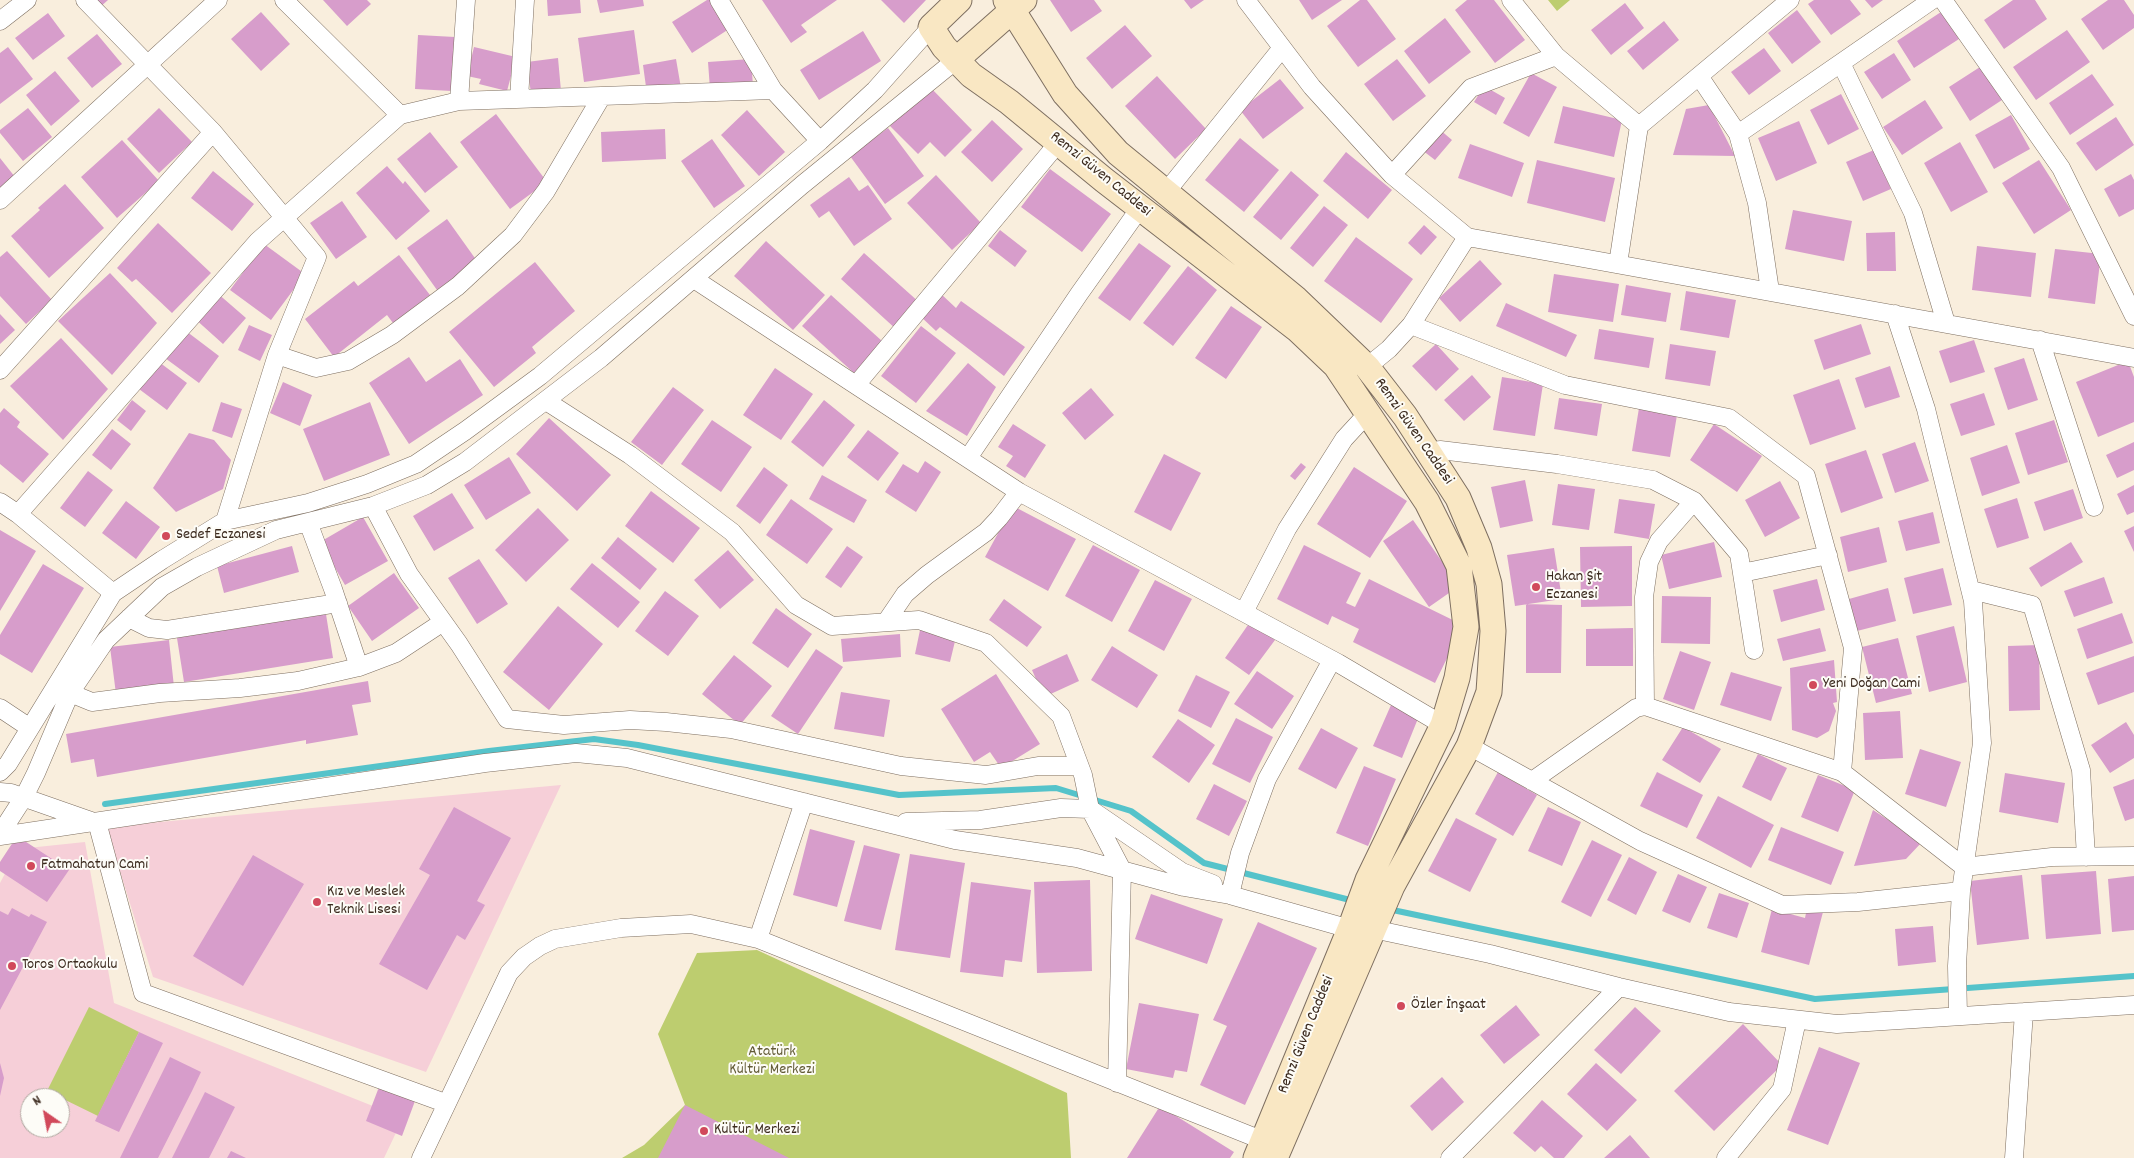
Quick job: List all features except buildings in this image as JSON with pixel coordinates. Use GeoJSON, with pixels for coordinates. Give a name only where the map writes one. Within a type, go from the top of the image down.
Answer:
{"type":"FeatureCollection","features":[{"type":"Feature","properties":{"kind":"main road"},"geometry":{"type":"LineString","coordinates":[[930,26],[959,0]]}},
{"type":"Feature","properties":{"kind":"main road","name":"Remzi Güven Caddesi"},"geometry":{"type":"LineString","coordinates":[[956,60],[1014,3],[1065,94],[1118,154],[1296,299],[1367,367],[1405,416],[1458,498],[1479,548],[1488,584],[1493,631],[1489,692],[1469,746],[1392,886],[1365,922],[1265,1152]]}},
{"type":"Feature","properties":{"kind":"main road","name":"Remzi Güven Caddesi"},"geometry":{"type":"LineString","coordinates":[[930,26],[944,47],[971,75],[1009,102],[1140,208],[1297,330],[1336,366],[1426,502],[1459,566],[1466,627],[1457,678],[1443,725],[1368,880],[1365,922]]}},
{"type":"Feature","properties":{"kind":"street"},"geometry":{"type":"LineString","coordinates":[[0,21],[27,0]]}},
{"type":"Feature","properties":{"kind":"street"},"geometry":{"type":"LineString","coordinates":[[85,0],[213,132],[317,257],[277,355],[225,521]]}},
{"type":"Feature","properties":{"kind":"street"},"geometry":{"type":"LineString","coordinates":[[0,200],[218,0]]}},
{"type":"Feature","properties":{"kind":"street"},"geometry":{"type":"LineString","coordinates":[[284,0],[400,115]]}},
{"type":"Feature","properties":{"kind":"street"},"geometry":{"type":"LineString","coordinates":[[459,101],[466,0]]}},
{"type":"Feature","properties":{"kind":"street"},"geometry":{"type":"LineString","coordinates":[[519,98],[525,0]]}},
{"type":"Feature","properties":{"kind":"street"},"geometry":{"type":"LineString","coordinates":[[719,0],[773,90],[820,141]]}},
{"type":"Feature","properties":{"kind":"street"},"geometry":{"type":"LineString","coordinates":[[1246,0],[1312,87],[1392,175],[1467,237],[2134,358]]}},
{"type":"Feature","properties":{"kind":"street"},"geometry":{"type":"LineString","coordinates":[[1511,0],[1556,56],[1639,126]]}},
{"type":"Feature","properties":{"kind":"street"},"geometry":{"type":"LineString","coordinates":[[1618,264],[1639,126],[1790,0]]}},
{"type":"Feature","properties":{"kind":"street"},"geometry":{"type":"LineString","coordinates":[[1738,134],[1932,0]]}},
{"type":"Feature","properties":{"kind":"street"},"geometry":{"type":"LineString","coordinates":[[1943,0],[2061,168],[2133,309]]}},
{"type":"Feature","properties":{"kind":"street"},"geometry":{"type":"LineString","coordinates":[[0,772],[8,764],[114,593],[162,560],[225,521],[308,504],[367,484],[416,464],[465,432],[540,376],[820,141],[875,90],[930,26]]}},
{"type":"Feature","properties":{"kind":"street"},"geometry":{"type":"LineString","coordinates":[[1166,192],[1282,48]]}},
{"type":"Feature","properties":{"kind":"street"},"geometry":{"type":"LineString","coordinates":[[1392,175],[1471,88],[1556,56]]}},
{"type":"Feature","properties":{"kind":"street"},"geometry":{"type":"LineString","coordinates":[[0,835],[24,797],[36,773],[70,693],[106,640],[162,587],[197,567],[276,530],[373,506],[427,485],[465,462],[601,358],[802,185],[956,60]]}},
{"type":"Feature","properties":{"kind":"street"},"geometry":{"type":"LineString","coordinates":[[1841,63],[1913,213],[1946,323]]}},
{"type":"Feature","properties":{"kind":"street"},"geometry":{"type":"LineString","coordinates":[[1698,76],[1738,134],[1757,203],[1770,292]]}},
{"type":"Feature","properties":{"kind":"street"},"geometry":{"type":"LineString","coordinates":[[18,514],[258,241],[400,115],[459,101],[773,90]]}},
{"type":"Feature","properties":{"kind":"street"},"geometry":{"type":"LineString","coordinates":[[277,355],[316,368],[348,361],[392,334],[458,286],[513,235],[546,192],[602,96]]}},
{"type":"Feature","properties":{"kind":"street"},"geometry":{"type":"LineString","coordinates":[[0,370],[213,132]]}},
{"type":"Feature","properties":{"kind":"street"},"geometry":{"type":"LineString","coordinates":[[856,385],[1058,142]]}},
{"type":"Feature","properties":{"kind":"street"},"geometry":{"type":"LineString","coordinates":[[968,458],[1073,302],[1140,208]]}},
{"type":"Feature","properties":{"kind":"street"},"geometry":{"type":"LineString","coordinates":[[1367,367],[1389,349],[1411,325],[1467,237]]}},
{"type":"Feature","properties":{"kind":"street"},"geometry":{"type":"LineString","coordinates":[[694,279],[1019,492],[1332,660],[1443,725]]}},
{"type":"Feature","properties":{"kind":"street"},"geometry":{"type":"LineString","coordinates":[[1895,314],[1926,409],[1974,601],[1982,743],[1961,891],[1957,966],[1958,1007]]}},
{"type":"Feature","properties":{"kind":"street"},"geometry":{"type":"LineString","coordinates":[[1411,325],[1565,385],[1729,418],[1806,476],[1853,648],[1842,772]]}},
{"type":"Feature","properties":{"kind":"street"},"geometry":{"type":"LineString","coordinates":[[2040,340],[2094,507]]}},
{"type":"Feature","properties":{"kind":"street"},"geometry":{"type":"LineString","coordinates":[[546,401],[630,455],[732,532],[796,605],[832,626],[919,620],[986,643],[1061,716],[1081,770],[1090,807],[1122,870],[1117,1083]]}},
{"type":"Feature","properties":{"kind":"street"},"geometry":{"type":"LineString","coordinates":[[1244,612],[1287,529],[1344,440],[1368,413]]}},
{"type":"Feature","properties":{"kind":"street"},"geometry":{"type":"LineString","coordinates":[[1429,453],[1440,450],[1557,464],[1653,480],[1694,501],[1739,554],[1754,650]]}},
{"type":"Feature","properties":{"kind":"street"},"geometry":{"type":"LineString","coordinates":[[886,622],[905,594],[927,575],[986,532],[1019,492]]}},
{"type":"Feature","properties":{"kind":"street"},"geometry":{"type":"LineString","coordinates":[[1645,706],[1644,597],[1649,562],[1659,541],[1694,501]]}},
{"type":"Feature","properties":{"kind":"street"},"geometry":{"type":"LineString","coordinates":[[0,502],[18,514],[114,593]]}},
{"type":"Feature","properties":{"kind":"street"},"geometry":{"type":"LineString","coordinates":[[373,506],[409,574],[507,718],[564,725],[630,720],[666,722],[731,730],[901,766],[986,775],[1038,766],[1081,770]]}},
{"type":"Feature","properties":{"kind":"street"},"geometry":{"type":"LineString","coordinates":[[308,522],[359,667]]}},
{"type":"Feature","properties":{"kind":"street"},"geometry":{"type":"LineString","coordinates":[[1742,573],[1828,555]]}},
{"type":"Feature","properties":{"kind":"street"},"geometry":{"type":"LineString","coordinates":[[1971,590],[2032,605],[2081,770],[2086,857]]}},
{"type":"Feature","properties":{"kind":"street"},"geometry":{"type":"LineString","coordinates":[[129,618],[150,628],[167,630],[338,603]]}},
{"type":"Feature","properties":{"kind":"street"},"geometry":{"type":"LineString","coordinates":[[70,693],[92,702],[160,693],[240,688],[298,681],[359,667],[396,653],[443,622]]}},
{"type":"Feature","properties":{"kind":"street"},"geometry":{"type":"LineString","coordinates":[[1227,893],[1267,779],[1332,660]]}},
{"type":"Feature","properties":{"kind":"street"},"geometry":{"type":"LineString","coordinates":[[1532,781],[1636,708],[1645,706],[1842,772],[1964,866],[2052,857],[2134,856]]}},
{"type":"Feature","properties":{"kind":"street"},"geometry":{"type":"LineString","coordinates":[[0,708],[30,728]]}},
{"type":"Feature","properties":{"kind":"street"},"geometry":{"type":"LineString","coordinates":[[1469,746],[1640,841],[1782,905],[1858,902],[1961,891]]}},
{"type":"Feature","properties":{"kind":"street"},"geometry":{"type":"LineString","coordinates":[[0,835],[485,763],[576,753],[627,758],[956,840],[1077,858],[1184,887],[1227,893],[1365,922],[1619,987],[1729,1012],[1837,1024],[1958,1007],[2024,1012],[2134,1005]]}},
{"type":"Feature","properties":{"kind":"street"},"geometry":{"type":"LineString","coordinates":[[0,792],[24,797],[96,822]]}},
{"type":"Feature","properties":{"kind":"street"},"geometry":{"type":"LineString","coordinates":[[758,939],[804,802]]}},
{"type":"Feature","properties":{"kind":"street"},"geometry":{"type":"LineString","coordinates":[[883,822],[980,820],[1061,808],[1090,807],[1182,872],[1215,885],[1227,893]]}},
{"type":"Feature","properties":{"kind":"street"},"geometry":{"type":"LineString","coordinates":[[96,822],[143,993],[445,1103]]}},
{"type":"Feature","properties":{"kind":"street"},"geometry":{"type":"LineString","coordinates":[[421,1158],[445,1103],[509,973],[524,957],[555,938],[621,928],[691,924],[758,939],[1117,1083],[1265,1152]]}},
{"type":"Feature","properties":{"kind":"street"},"geometry":{"type":"LineString","coordinates":[[1450,1158],[1619,987]]}},
{"type":"Feature","properties":{"kind":"street"},"geometry":{"type":"LineString","coordinates":[[2014,1158],[2024,1012]]}},
{"type":"Feature","properties":{"kind":"street"},"geometry":{"type":"LineString","coordinates":[[1726,1158],[1782,1089],[1797,1020]]}},
{"type":"Feature","properties":{"kind":"shaded area","name":"Kız ve Meslek Teknik Lisesi"},"geometry":{"type":"Polygon","coordinates":[[[561,785],[426,1072],[153,977],[106,827],[561,785]]]}},
{"type":"Feature","properties":{"kind":"shaded area"},"geometry":{"type":"Polygon","coordinates":[[[85,842],[114,1003],[403,1118],[384,1158],[0,1158],[0,883],[18,849],[85,842]]]}},
{"type":"Feature","properties":{"kind":"green space"},"geometry":{"type":"Polygon","coordinates":[[[1548,0],[1570,0],[1557,11],[1548,0]]]}},
{"type":"Feature","properties":{"kind":"green space","name":"Atatürk Kültür Merkezi"},"geometry":{"type":"Polygon","coordinates":[[[757,950],[1067,1093],[1071,1158],[622,1158],[644,1145],[685,1105],[658,1034],[697,953],[757,950]]]}},
{"type":"Feature","properties":{"kind":"green space"},"geometry":{"type":"Polygon","coordinates":[[[89,1007],[139,1032],[98,1116],[70,1102],[70,1088],[48,1088],[89,1007]]]}},
{"type":"Feature","properties":{"kind":"waterway"},"geometry":{"type":"LineString","coordinates":[[105,804],[489,751],[594,739],[638,745],[899,795],[1056,788],[1131,811],[1204,863],[1354,901]]}},
{"type":"Feature","properties":{"kind":"waterway"},"geometry":{"type":"LineString","coordinates":[[1388,909],[1815,999],[2134,976]]}},
{"type":"Feature","properties":{"kind":"place","name":"Sedef Eczanesi"},"geometry":{"type":"Point","coordinates":[166,536]}},
{"type":"Feature","properties":{"kind":"place","name":"Hakan Şit Eczanesi"},"geometry":{"type":"Point","coordinates":[1536,587]}},
{"type":"Feature","properties":{"kind":"place","name":"Yeni Doğan Cami"},"geometry":{"type":"Point","coordinates":[1813,685]}},
{"type":"Feature","properties":{"kind":"place","name":"Fatmahatun Cami"},"geometry":{"type":"Point","coordinates":[31,866]}},
{"type":"Feature","properties":{"kind":"place","name":"Kız ve Meslek Teknik Lisesi"},"geometry":{"type":"Point","coordinates":[317,902]}},
{"type":"Feature","properties":{"kind":"place","name":"Toros Ortaokulu"},"geometry":{"type":"Point","coordinates":[12,966]}},
{"type":"Feature","properties":{"kind":"place","name":"Özler İnşaat"},"geometry":{"type":"Point","coordinates":[1401,1006]}},
{"type":"Feature","properties":{"kind":"place","name":"Kültür Merkezi"},"geometry":{"type":"Point","coordinates":[704,1131]}}]}
